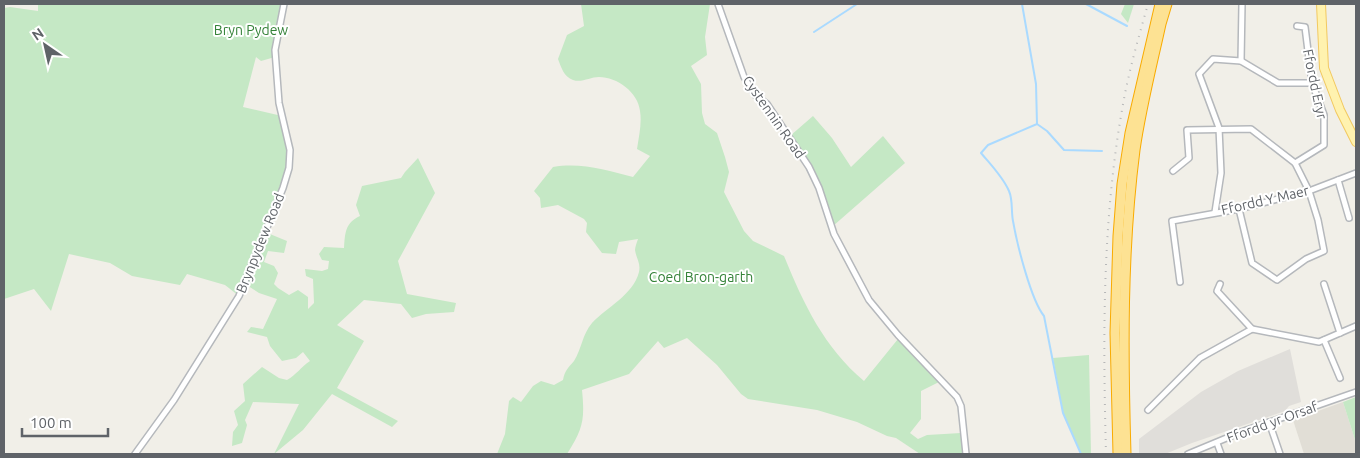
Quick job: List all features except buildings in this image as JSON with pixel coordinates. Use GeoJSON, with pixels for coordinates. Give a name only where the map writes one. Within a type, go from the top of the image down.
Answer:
{"type":"FeatureCollection","features":[{"type":"Feature","properties":{"kind":"highway"},"geometry":{"type":"LineString","coordinates":[[1118,454],[1114,333],[1122,192],[1130,133],[1160,4]]}},
{"type":"Feature","properties":{"kind":"highway"},"geometry":{"type":"LineString","coordinates":[[1126,454],[1124,292],[1131,188],[1135,148],[1161,24],[1168,4]]}},
{"type":"Feature","properties":{"kind":"main road"},"geometry":{"type":"LineString","coordinates":[[1321,4],[1324,68],[1340,110],[1356,142]]}},
{"type":"Feature","properties":{"kind":"street","name":"Brynpydew Road"},"geometry":{"type":"LineString","coordinates":[[135,454],[174,400],[239,296],[283,188],[289,168],[290,150],[279,103],[275,50],[284,4]]}},
{"type":"Feature","properties":{"kind":"street","name":"Cystennin Road"},"geometry":{"type":"LineString","coordinates":[[718,4],[744,77],[755,95],[766,104],[809,167],[819,188],[834,234],[869,300],[898,335],[957,397],[961,406],[966,454]]}},
{"type":"Feature","properties":{"kind":"street"},"geometry":{"type":"LineString","coordinates":[[1241,61],[1242,4]]}},
{"type":"Feature","properties":{"kind":"street","name":"Ffordd Eryr"},"geometry":{"type":"LineString","coordinates":[[1295,163],[1324,145],[1324,115],[1312,82],[1305,27],[1297,26]]}},
{"type":"Feature","properties":{"kind":"street"},"geometry":{"type":"LineString","coordinates":[[1215,212],[1221,173],[1220,128],[1199,74],[1212,59],[1241,61],[1278,83],[1312,82]]}},
{"type":"Feature","properties":{"kind":"street"},"geometry":{"type":"LineString","coordinates":[[1173,171],[1189,158],[1187,130],[1251,129],[1295,163],[1309,192],[1318,220],[1324,252],[1306,259],[1277,280],[1252,264],[1239,209]]}},
{"type":"Feature","properties":{"kind":"street","name":"Ffordd Y Maer"},"geometry":{"type":"LineString","coordinates":[[1180,282],[1172,220],[1239,209],[1309,192],[1356,174]]}},
{"type":"Feature","properties":{"kind":"street"},"geometry":{"type":"LineString","coordinates":[[1338,180],[1349,218]]}},
{"type":"Feature","properties":{"kind":"street"},"geometry":{"type":"LineString","coordinates":[[1220,284],[1217,291],[1252,329],[1319,342],[1356,326]]}},
{"type":"Feature","properties":{"kind":"street"},"geometry":{"type":"LineString","coordinates":[[1324,284],[1340,333]]}},
{"type":"Feature","properties":{"kind":"street"},"geometry":{"type":"LineString","coordinates":[[1148,410],[1200,358],[1252,329]]}},
{"type":"Feature","properties":{"kind":"street"},"geometry":{"type":"LineString","coordinates":[[1324,340],[1340,378]]}},
{"type":"Feature","properties":{"kind":"street","name":"Ffordd yr Orsaf"},"geometry":{"type":"LineString","coordinates":[[1188,454],[1269,422],[1356,392]]}},
{"type":"Feature","properties":{"kind":"street"},"geometry":{"type":"LineString","coordinates":[[1269,422],[1280,454]]}},
{"type":"Feature","properties":{"kind":"street"},"geometry":{"type":"LineString","coordinates":[[1217,443],[1221,454]]}},
{"type":"Feature","properties":{"kind":"shaded area"},"geometry":{"type":"Polygon","coordinates":[[[1290,349],[1301,402],[1289,406],[1285,411],[1165,454],[1139,454],[1139,439],[1201,392],[1238,371],[1290,349]]]}},
{"type":"Feature","properties":{"kind":"shaded area"},"geometry":{"type":"Polygon","coordinates":[[[1343,402],[1356,443],[1356,454],[1304,454],[1293,420],[1343,402]]]}},
{"type":"Feature","properties":{"kind":"green space","name":"Bryn Pydew"},"geometry":{"type":"Polygon","coordinates":[[[38,4],[284,4],[275,57],[261,61],[256,57],[243,107],[282,116],[290,150],[289,168],[265,232],[287,241],[284,253],[268,251],[264,262],[274,266],[278,273],[274,284],[278,288],[289,295],[298,290],[308,297],[308,309],[314,303],[313,279],[306,276],[305,269],[322,271],[328,269],[329,261],[322,260],[319,254],[324,247],[344,248],[349,225],[360,216],[356,205],[362,186],[401,178],[418,158],[435,193],[398,261],[407,294],[456,303],[454,312],[426,314],[412,318],[401,304],[364,300],[337,325],[364,341],[337,388],[398,421],[392,427],[332,394],[303,430],[274,454],[299,404],[253,402],[245,420],[247,425],[242,443],[232,446],[233,432],[238,425],[234,411],[245,401],[243,384],[262,367],[279,378],[287,380],[310,361],[303,352],[296,358],[282,361],[270,346],[267,337],[247,332],[251,327],[263,329],[277,299],[259,293],[245,284],[239,296],[225,285],[187,274],[180,285],[132,276],[110,263],[69,254],[51,311],[34,289],[4,299],[4,8],[10,7],[38,11],[38,4]]]}},
{"type":"Feature","properties":{"kind":"green space","name":"Coed Bron-garth"},"geometry":{"type":"Polygon","coordinates":[[[581,4],[710,4],[705,37],[707,55],[691,66],[701,84],[702,113],[705,124],[717,133],[729,172],[724,192],[744,231],[753,241],[784,256],[816,324],[837,354],[864,381],[898,339],[941,381],[921,391],[921,419],[910,433],[918,439],[927,435],[961,433],[964,454],[920,454],[896,438],[887,436],[857,422],[817,410],[748,399],[741,394],[717,365],[687,338],[664,348],[658,341],[629,374],[582,390],[582,424],[577,438],[567,454],[497,454],[505,434],[509,401],[513,397],[521,402],[533,386],[541,381],[554,385],[563,380],[568,367],[577,356],[592,323],[625,294],[636,280],[639,272],[639,263],[635,250],[638,239],[619,242],[616,254],[602,253],[586,232],[587,223],[584,219],[558,205],[541,208],[540,198],[534,191],[553,167],[583,166],[633,177],[650,156],[637,149],[641,116],[635,98],[626,87],[613,80],[599,77],[580,81],[573,80],[567,77],[562,68],[558,59],[567,35],[584,26],[581,4]]]}},
{"type":"Feature","properties":{"kind":"green space"},"geometry":{"type":"Polygon","coordinates":[[[1125,4],[1134,4],[1128,23],[1121,14],[1125,4]]]}},
{"type":"Feature","properties":{"kind":"green space"},"geometry":{"type":"Polygon","coordinates":[[[813,116],[832,138],[851,167],[883,136],[905,163],[833,226],[820,182],[790,136],[813,116]]]}},
{"type":"Feature","properties":{"kind":"green space"},"geometry":{"type":"Polygon","coordinates":[[[1089,355],[1091,454],[1081,454],[1063,413],[1053,358],[1089,355]]]}},
{"type":"Feature","properties":{"kind":"green space"},"geometry":{"type":"Polygon","coordinates":[[[1356,397],[1356,443],[1343,402],[1356,397]]]}},
{"type":"Feature","properties":{"kind":"waterway"},"geometry":{"type":"LineString","coordinates":[[814,32],[857,4]]}},
{"type":"Feature","properties":{"kind":"waterway"},"geometry":{"type":"LineString","coordinates":[[1022,4],[1036,84],[1037,124],[988,145],[981,153],[1000,176],[1010,194],[1013,221],[1021,257],[1034,298],[1044,316],[1063,413],[1081,454]]}},
{"type":"Feature","properties":{"kind":"waterway"},"geometry":{"type":"LineString","coordinates":[[1086,4],[1127,26]]}},
{"type":"Feature","properties":{"kind":"waterway"},"geometry":{"type":"LineString","coordinates":[[1037,124],[1047,131],[1064,150],[1102,151]]}},
{"type":"Feature","properties":{"kind":"railway"},"geometry":{"type":"LineString","coordinates":[[1106,454],[1105,282],[1115,153],[1124,97],[1148,4]]}}]}
